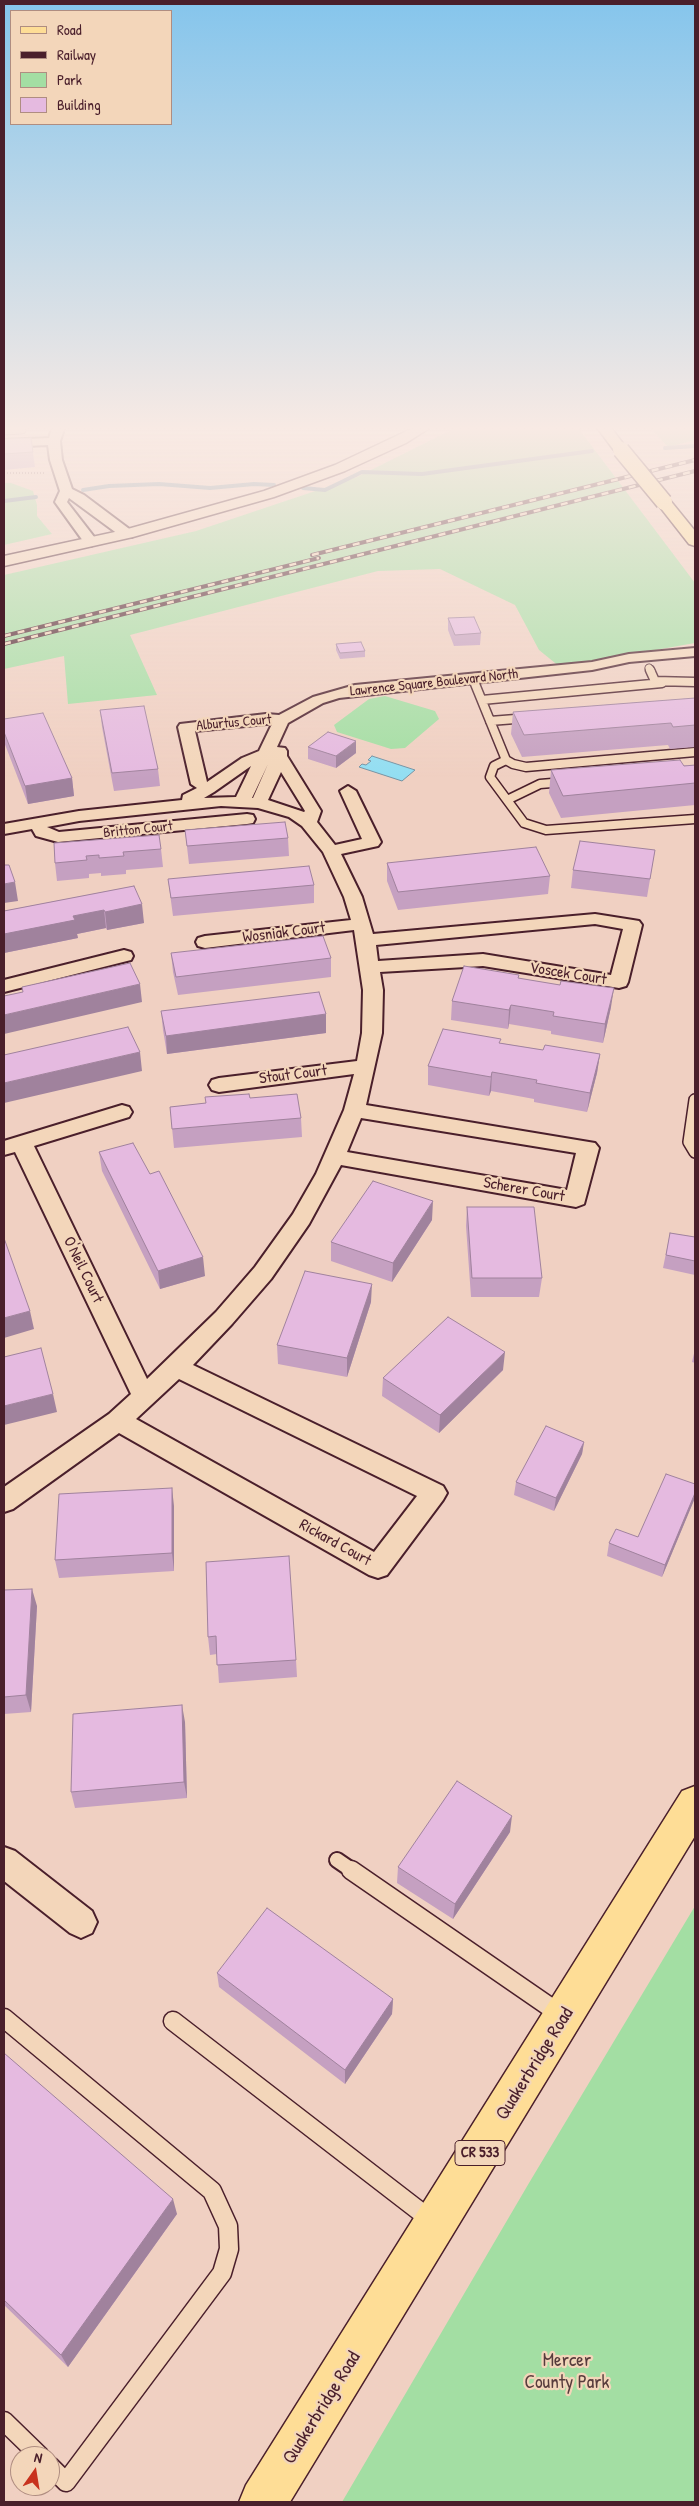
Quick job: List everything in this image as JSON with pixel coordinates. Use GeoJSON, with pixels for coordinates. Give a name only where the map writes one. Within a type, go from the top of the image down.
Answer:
{"type":"FeatureCollection","features":[{"type":"Feature","properties":{"kind":"main road"},"geometry":{"type":"LineString","coordinates":[[4,560],[72,546]]}},
{"type":"Feature","properties":{"kind":"main road","name":"Quakerbridge Road"},"geometry":{"type":"LineString","coordinates":[[263,2502],[695,1803]]}},
{"type":"Feature","properties":{"kind":"street","name":"Lawrence Square Boulevard North"},"geometry":{"type":"LineString","coordinates":[[282,720],[318,700],[355,690],[592,666],[629,658],[695,652]]}},
{"type":"Feature","properties":{"kind":"street","name":"Lawrence Square Boulevard North"},"geometry":{"type":"LineString","coordinates":[[592,666],[655,678],[695,664]]}},
{"type":"Feature","properties":{"kind":"street","name":"Alburtus Court"},"geometry":{"type":"LineString","coordinates":[[199,784],[186,727],[266,719],[282,720]]}},
{"type":"Feature","properties":{"kind":"street"},"geometry":{"type":"LineString","coordinates":[[259,803],[282,720]]}},
{"type":"Feature","properties":{"kind":"street"},"geometry":{"type":"LineString","coordinates":[[242,801],[272,755]]}},
{"type":"Feature","properties":{"kind":"street"},"geometry":{"type":"LineString","coordinates":[[177,806],[208,789],[248,761],[272,755]]}},
{"type":"Feature","properties":{"kind":"street"},"geometry":{"type":"LineString","coordinates":[[272,755],[313,811],[308,822]]}},
{"type":"Feature","properties":{"kind":"street"},"geometry":{"type":"LineString","coordinates":[[331,851],[372,842],[348,791]]}},
{"type":"Feature","properties":{"kind":"street"},"geometry":{"type":"LineString","coordinates":[[4,829],[36,823],[177,806],[242,801],[286,810],[308,822],[331,851],[353,897],[364,932],[371,967],[372,1033],[366,1066],[354,1110],[335,1157],[301,1218],[262,1273],[224,1318],[176,1367],[118,1421],[4,1501]]}},
{"type":"Feature","properties":{"kind":"street","name":"Britton Court"},"geometry":{"type":"LineString","coordinates":[[36,823],[42,832],[58,837],[247,819]]}},
{"type":"Feature","properties":{"kind":"street","name":"Voscek Court"},"geometry":{"type":"LineString","coordinates":[[364,932],[595,920],[633,925],[619,982],[483,960],[371,967]]}},
{"type":"Feature","properties":{"kind":"street","name":"Wosniak Court"},"geometry":{"type":"LineString","coordinates":[[205,942],[364,932]]}},
{"type":"Feature","properties":{"kind":"street"},"geometry":{"type":"LineString","coordinates":[[4,986],[124,956]]}},
{"type":"Feature","properties":{"kind":"street","name":"Stout Court"},"geometry":{"type":"LineString","coordinates":[[219,1085],[366,1066]]}},
{"type":"Feature","properties":{"kind":"street","name":"Scherer Court"},"geometry":{"type":"LineString","coordinates":[[335,1157],[576,1199],[588,1148],[354,1110]]}},
{"type":"Feature","properties":{"kind":"street","name":"O'Neil Court"},"geometry":{"type":"LineString","coordinates":[[122,1112],[13,1146],[144,1397]]}},
{"type":"Feature","properties":{"kind":"street","name":"Rickard Court"},"geometry":{"type":"LineString","coordinates":[[118,1421],[378,1567],[434,1493],[176,1367]]}},
{"type":"Feature","properties":{"kind":"street"},"geometry":{"type":"LineString","coordinates":[[4,1862],[80,1922]]}},
{"type":"Feature","properties":{"kind":"lane"},"geometry":{"type":"LineString","coordinates":[[482,700],[655,678],[695,682]]}},
{"type":"Feature","properties":{"kind":"lane"},"geometry":{"type":"LineString","coordinates":[[473,679],[506,760],[513,764],[526,767],[695,752]]}},
{"type":"Feature","properties":{"kind":"lane"},"geometry":{"type":"LineString","coordinates":[[490,721],[539,717]]}},
{"type":"Feature","properties":{"kind":"lane"},"geometry":{"type":"LineString","coordinates":[[506,760],[494,766],[490,777],[524,823],[546,830],[695,819]]}},
{"type":"Feature","properties":{"kind":"lane"},"geometry":{"type":"LineString","coordinates":[[507,800],[540,784],[577,781]]}},
{"type":"Feature","properties":{"kind":"lane"},"geometry":{"type":"LineString","coordinates":[[695,1100],[689,1142],[695,1152]]}},
{"type":"Feature","properties":{"kind":"lane"},"geometry":{"type":"LineString","coordinates":[[337,1860],[563,2017]]}},
{"type":"Feature","properties":{"kind":"lane"},"geometry":{"type":"LineString","coordinates":[[4,2018],[212,2191],[228,2226],[229,2249],[222,2273],[66,2482],[60,2476]]}},
{"type":"Feature","properties":{"kind":"lane"},"geometry":{"type":"LineString","coordinates":[[173,2021],[436,2224]]}},
{"type":"Feature","properties":{"kind":"lane"},"geometry":{"type":"LineString","coordinates":[[4,2421],[30,2446]]}},
{"type":"Feature","properties":{"kind":"green space"},"geometry":{"type":"Polygon","coordinates":[[[131,546],[667,546],[695,583],[695,643],[560,667],[539,650],[515,605],[440,569],[378,571],[130,635],[157,695],[68,704],[64,656],[4,669],[4,575],[131,546]]]}},
{"type":"Feature","properties":{"kind":"green space"},"geometry":{"type":"Polygon","coordinates":[[[385,696],[435,711],[439,719],[405,748],[391,749],[337,732],[334,725],[369,699],[385,696]]]}},
{"type":"Feature","properties":{"kind":"green space","name":"Mercer County Park"},"geometry":{"type":"Polygon","coordinates":[[[695,1906],[695,2502],[342,2502],[529,2183],[695,1906]]]}},
{"type":"Feature","properties":{"kind":"water"},"geometry":{"type":"Polygon","coordinates":[[[372,756],[415,770],[402,781],[359,767],[371,761],[368,760],[372,756]]]}},
{"type":"Feature","properties":{"kind":"building"},"geometry":{"type":"Polygon","coordinates":[[[474,617],[481,633],[455,635],[448,618],[474,617]]]}},
{"type":"Feature","properties":{"kind":"building"},"geometry":{"type":"Polygon","coordinates":[[[361,642],[365,651],[340,653],[336,644],[361,642]]]}},
{"type":"Feature","properties":{"kind":"building"},"geometry":{"type":"Polygon","coordinates":[[[695,698],[695,725],[673,727],[671,723],[524,735],[513,712],[695,698]]]}},
{"type":"Feature","properties":{"kind":"building"},"geometry":{"type":"Polygon","coordinates":[[[144,706],[158,769],[112,773],[100,710],[144,706]]]}},
{"type":"Feature","properties":{"kind":"building"},"geometry":{"type":"Polygon","coordinates":[[[43,713],[72,778],[25,786],[4,732],[4,719],[43,713]]]}},
{"type":"Feature","properties":{"kind":"building"},"geometry":{"type":"Polygon","coordinates":[[[328,732],[356,741],[336,756],[308,747],[328,732]]]}},
{"type":"Feature","properties":{"kind":"building"},"geometry":{"type":"Polygon","coordinates":[[[680,760],[684,766],[695,765],[695,783],[563,796],[551,770],[680,760]]]}},
{"type":"Feature","properties":{"kind":"building"},"geometry":{"type":"Polygon","coordinates":[[[285,822],[288,838],[187,846],[185,830],[285,822]]]}},
{"type":"Feature","properties":{"kind":"building"},"geometry":{"type":"Polygon","coordinates":[[[159,835],[161,849],[123,852],[124,856],[99,858],[99,855],[86,856],[87,860],[55,863],[54,843],[159,835]]]}},
{"type":"Feature","properties":{"kind":"building"},"geometry":{"type":"Polygon","coordinates":[[[580,841],[655,850],[650,879],[573,870],[580,841]]]}},
{"type":"Feature","properties":{"kind":"building"},"geometry":{"type":"Polygon","coordinates":[[[536,847],[550,876],[398,892],[387,863],[536,847]]]}},
{"type":"Feature","properties":{"kind":"building"},"geometry":{"type":"Polygon","coordinates":[[[4,865],[9,865],[15,882],[4,884],[4,865]]]}},
{"type":"Feature","properties":{"kind":"building"},"geometry":{"type":"Polygon","coordinates":[[[309,866],[314,885],[171,898],[168,879],[309,866]]]}},
{"type":"Feature","properties":{"kind":"building"},"geometry":{"type":"Polygon","coordinates":[[[134,886],[142,904],[105,912],[104,910],[73,916],[75,920],[4,934],[4,911],[134,886]]]}},
{"type":"Feature","properties":{"kind":"building"},"geometry":{"type":"Polygon","coordinates":[[[323,936],[331,958],[176,977],[171,953],[323,936]]]}},
{"type":"Feature","properties":{"kind":"building"},"geometry":{"type":"Polygon","coordinates":[[[130,963],[140,984],[4,1015],[4,996],[23,992],[22,987],[130,963]]]}},
{"type":"Feature","properties":{"kind":"building"},"geometry":{"type":"Polygon","coordinates":[[[464,966],[519,975],[518,978],[560,985],[561,981],[614,988],[605,1024],[553,1016],[554,1012],[511,1005],[509,1010],[452,1001],[464,966]]]}},
{"type":"Feature","properties":{"kind":"building"},"geometry":{"type":"Polygon","coordinates":[[[319,992],[326,1014],[166,1036],[161,1011],[319,992]]]}},
{"type":"Feature","properties":{"kind":"building"},"geometry":{"type":"Polygon","coordinates":[[[128,1027],[140,1052],[4,1083],[4,1055],[128,1027]]]}},
{"type":"Feature","properties":{"kind":"building"},"geometry":{"type":"Polygon","coordinates":[[[443,1029],[501,1039],[499,1043],[543,1050],[545,1045],[600,1054],[590,1093],[536,1083],[537,1080],[492,1072],[491,1077],[428,1066],[443,1029]]]}},
{"type":"Feature","properties":{"kind":"building"},"geometry":{"type":"Polygon","coordinates":[[[249,1094],[250,1098],[297,1094],[301,1118],[172,1129],[170,1107],[206,1103],[205,1097],[249,1094]]]}},
{"type":"Feature","properties":{"kind":"building"},"geometry":{"type":"Polygon","coordinates":[[[133,1143],[150,1174],[159,1171],[203,1257],[158,1271],[99,1152],[133,1143]]]}},
{"type":"Feature","properties":{"kind":"building"},"geometry":{"type":"Polygon","coordinates":[[[373,1181],[433,1201],[393,1263],[331,1242],[373,1181]]]}},
{"type":"Feature","properties":{"kind":"building"},"geometry":{"type":"Polygon","coordinates":[[[467,1207],[534,1207],[542,1278],[472,1278],[467,1207]]]}},
{"type":"Feature","properties":{"kind":"building"},"geometry":{"type":"Polygon","coordinates":[[[670,1233],[695,1237],[695,1261],[666,1255],[670,1233]]]}},
{"type":"Feature","properties":{"kind":"building"},"geometry":{"type":"Polygon","coordinates":[[[4,1238],[30,1311],[4,1318],[4,1238]]]}},
{"type":"Feature","properties":{"kind":"building"},"geometry":{"type":"Polygon","coordinates":[[[305,1271],[372,1284],[347,1358],[277,1345],[305,1271]]]}},
{"type":"Feature","properties":{"kind":"building"},"geometry":{"type":"Polygon","coordinates":[[[448,1317],[505,1352],[440,1415],[383,1378],[448,1317]]]}},
{"type":"Feature","properties":{"kind":"building"},"geometry":{"type":"Polygon","coordinates":[[[41,1348],[53,1394],[4,1406],[4,1357],[41,1348]]]}},
{"type":"Feature","properties":{"kind":"building"},"geometry":{"type":"Polygon","coordinates":[[[546,1426],[584,1442],[556,1498],[516,1482],[546,1426]]]}},
{"type":"Feature","properties":{"kind":"building"},"geometry":{"type":"Polygon","coordinates":[[[666,1474],[695,1484],[695,1493],[665,1565],[609,1543],[616,1529],[638,1537],[666,1474]]]}},
{"type":"Feature","properties":{"kind":"building"},"geometry":{"type":"Polygon","coordinates":[[[172,1488],[172,1553],[55,1560],[59,1494],[172,1488]]]}},
{"type":"Feature","properties":{"kind":"building"},"geometry":{"type":"Polygon","coordinates":[[[289,1556],[296,1660],[217,1665],[216,1636],[208,1637],[206,1562],[289,1556]]]}},
{"type":"Feature","properties":{"kind":"building"},"geometry":{"type":"Polygon","coordinates":[[[32,1589],[26,1695],[4,1697],[4,1590],[32,1589]]]}},
{"type":"Feature","properties":{"kind":"building"},"geometry":{"type":"Polygon","coordinates":[[[182,1705],[184,1782],[71,1792],[73,1714],[182,1705]]]}},
{"type":"Feature","properties":{"kind":"building"},"geometry":{"type":"Polygon","coordinates":[[[457,1781],[512,1816],[455,1904],[398,1867],[457,1781]]]}},
{"type":"Feature","properties":{"kind":"building"},"geometry":{"type":"Polygon","coordinates":[[[267,1908],[393,1999],[345,2070],[217,1973],[267,1908]]]}},
{"type":"Feature","properties":{"kind":"building"},"geometry":{"type":"Polygon","coordinates":[[[4,2053],[173,2199],[61,2355],[4,2300],[4,2053]]]}},
{"type":"Feature","properties":{"kind":"railway"},"geometry":{"type":"LineString","coordinates":[[312,555],[348,546]]}},
{"type":"Feature","properties":{"kind":"railway"},"geometry":{"type":"LineString","coordinates":[[4,644],[396,546]]}},
{"type":"Feature","properties":{"kind":"railway"},"geometry":{"type":"LineString","coordinates":[[4,636],[319,558]]}}]}
